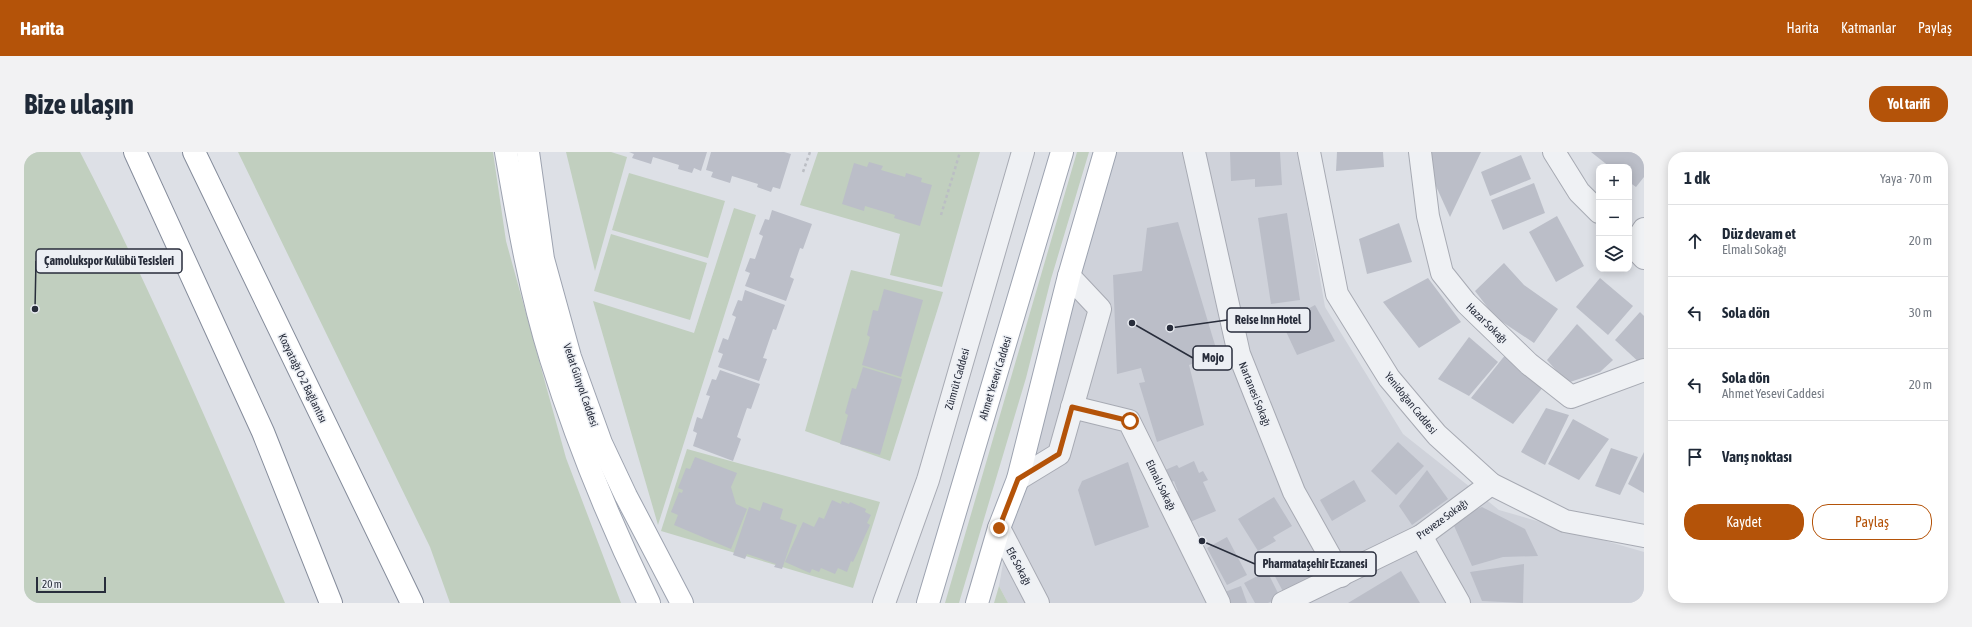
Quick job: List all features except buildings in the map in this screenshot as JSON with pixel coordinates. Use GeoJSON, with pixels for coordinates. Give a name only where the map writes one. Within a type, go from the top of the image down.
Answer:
{"type":"FeatureCollection","features":[{"type":"Feature","properties":{"kind":"main road"},"geometry":{"type":"LineString","coordinates":[[136,152],[263,432],[331,603]]}},
{"type":"Feature","properties":{"kind":"main road","name":"Kozyatağı O-2 Bağlantısı"},"geometry":{"type":"LineString","coordinates":[[194,152],[412,603]]}},
{"type":"Feature","properties":{"kind":"main road","name":"Vedat Günyol Caddesi"},"geometry":{"type":"LineString","coordinates":[[506,152],[521,239],[551,358],[586,460],[649,603]]}},
{"type":"Feature","properties":{"kind":"main road","name":"Vedat Günyol Caddesi"},"geometry":{"type":"LineString","coordinates":[[528,152],[543,259],[570,357],[601,443],[626,496],[682,603]]}},
{"type":"Feature","properties":{"kind":"main road","name":"Ahmet Yesevi Caddesi"},"geometry":{"type":"LineString","coordinates":[[928,603],[1062,152]]}},
{"type":"Feature","properties":{"kind":"main road"},"geometry":{"type":"LineString","coordinates":[[977,603],[999,528],[1018,479],[1069,276],[1104,152]]}},
{"type":"Feature","properties":{"kind":"street","name":"Zümrüt Caddesi"},"geometry":{"type":"LineString","coordinates":[[884,603],[928,480],[1023,152]]}},
{"type":"Feature","properties":{"kind":"street","name":"Nartanesi Sokağı"},"geometry":{"type":"LineString","coordinates":[[1194,152],[1239,354],[1294,492],[1341,576]]}},
{"type":"Feature","properties":{"kind":"street","name":"Yenidoğan Caddesi"},"geometry":{"type":"LineString","coordinates":[[1309,152],[1337,294],[1389,378],[1436,435],[1491,484],[1565,521],[1644,536]]}},
{"type":"Feature","properties":{"kind":"street","name":"Hazar Sokağı"},"geometry":{"type":"LineString","coordinates":[[1420,152],[1428,216],[1442,273],[1466,303],[1529,364],[1570,397],[1644,370]]}},
{"type":"Feature","properties":{"kind":"street"},"geometry":{"type":"LineString","coordinates":[[1554,152],[1579,192],[1596,209]]}},
{"type":"Feature","properties":{"kind":"street"},"geometry":{"type":"LineString","coordinates":[[1018,479],[1059,454],[1100,309],[1069,276]]}},
{"type":"Feature","properties":{"kind":"street","name":"Elmalı Sokağı"},"geometry":{"type":"LineString","coordinates":[[1072,407],[1130,421],[1219,603]]}},
{"type":"Feature","properties":{"kind":"street","name":"Preveze Sokağı"},"geometry":{"type":"LineString","coordinates":[[1290,601],[1421,536],[1491,484]]}},
{"type":"Feature","properties":{"kind":"street","name":"Efe Sokağı"},"geometry":{"type":"LineString","coordinates":[[999,528],[1038,603]]}},
{"type":"Feature","properties":{"kind":"street"},"geometry":{"type":"LineString","coordinates":[[1421,536],[1459,603]]}},
{"type":"Feature","properties":{"kind":"path"},"geometry":{"type":"LineString","coordinates":[[803,172],[810,152]]}},
{"type":"Feature","properties":{"kind":"path"},"geometry":{"type":"LineString","coordinates":[[940,215],[960,152]]}},
{"type":"Feature","properties":{"kind":"shaded area"},"geometry":{"type":"Polygon","coordinates":[[[1105,152],[1298,152],[1325,307],[1403,434],[1499,510],[1644,552],[1644,603],[1008,603],[999,586],[1018,479],[1105,152]]]}},
{"type":"Feature","properties":{"kind":"green space"},"geometry":{"type":"Polygon","coordinates":[[[24,152],[80,152],[161,319],[212,432],[285,603],[24,603],[24,152]]]}},
{"type":"Feature","properties":{"kind":"green space"},"geometry":{"type":"Polygon","coordinates":[[[238,152],[493,152],[506,241],[566,458],[621,603],[450,603],[430,547],[238,152]]]}},
{"type":"Feature","properties":{"kind":"green space"},"geometry":{"type":"Polygon","coordinates":[[[566,152],[611,152],[627,157],[595,271],[566,152]]]}},
{"type":"Feature","properties":{"kind":"green space"},"geometry":{"type":"Polygon","coordinates":[[[818,152],[980,152],[942,287],[890,275],[900,234],[800,205],[818,152]]]}},
{"type":"Feature","properties":{"kind":"green space"},"geometry":{"type":"Polygon","coordinates":[[[1077,152],[1089,152],[1051,279],[1026,378],[959,603],[945,603],[1077,152]]]}},
{"type":"Feature","properties":{"kind":"green space"},"geometry":{"type":"Polygon","coordinates":[[[629,173],[725,201],[708,258],[612,230],[629,173]]]}},
{"type":"Feature","properties":{"kind":"green space"},"geometry":{"type":"Polygon","coordinates":[[[734,208],[756,215],[658,525],[593,301],[694,333],[734,208]]]}},
{"type":"Feature","properties":{"kind":"green space"},"geometry":{"type":"Polygon","coordinates":[[[611,234],[707,263],[690,320],[594,291],[611,234]]]}},
{"type":"Feature","properties":{"kind":"green space"},"geometry":{"type":"Polygon","coordinates":[[[851,270],[943,292],[890,461],[805,431],[851,270]]]}},
{"type":"Feature","properties":{"kind":"green space"},"geometry":{"type":"Polygon","coordinates":[[[687,449],[880,502],[853,588],[661,531],[687,449]]]}},
{"type":"Feature","properties":{"kind":"green space"},"geometry":{"type":"Polygon","coordinates":[[[999,586],[1008,603],[994,603],[999,586]]]}},
{"type":"Feature","properties":{"kind":"place","name":"Çamolukspor Kulübü Tesisleri"},"geometry":{"type":"Point","coordinates":[35,309]}},
{"type":"Feature","properties":{"kind":"place","name":"Mojo"},"geometry":{"type":"Point","coordinates":[1132,323]}},
{"type":"Feature","properties":{"kind":"place","name":"Reise Inn Hotel"},"geometry":{"type":"Point","coordinates":[1170,328]}},
{"type":"Feature","properties":{"kind":"place","name":"Pharmataşehir Eczanesi"},"geometry":{"type":"Point","coordinates":[1202,541]}},
{"type":"Feature","properties":{"kind":"route"},"geometry":{"type":"LineString","coordinates":[[999,528],[1018,479],[1059,454],[1072,407],[1130,421]]}}]}
